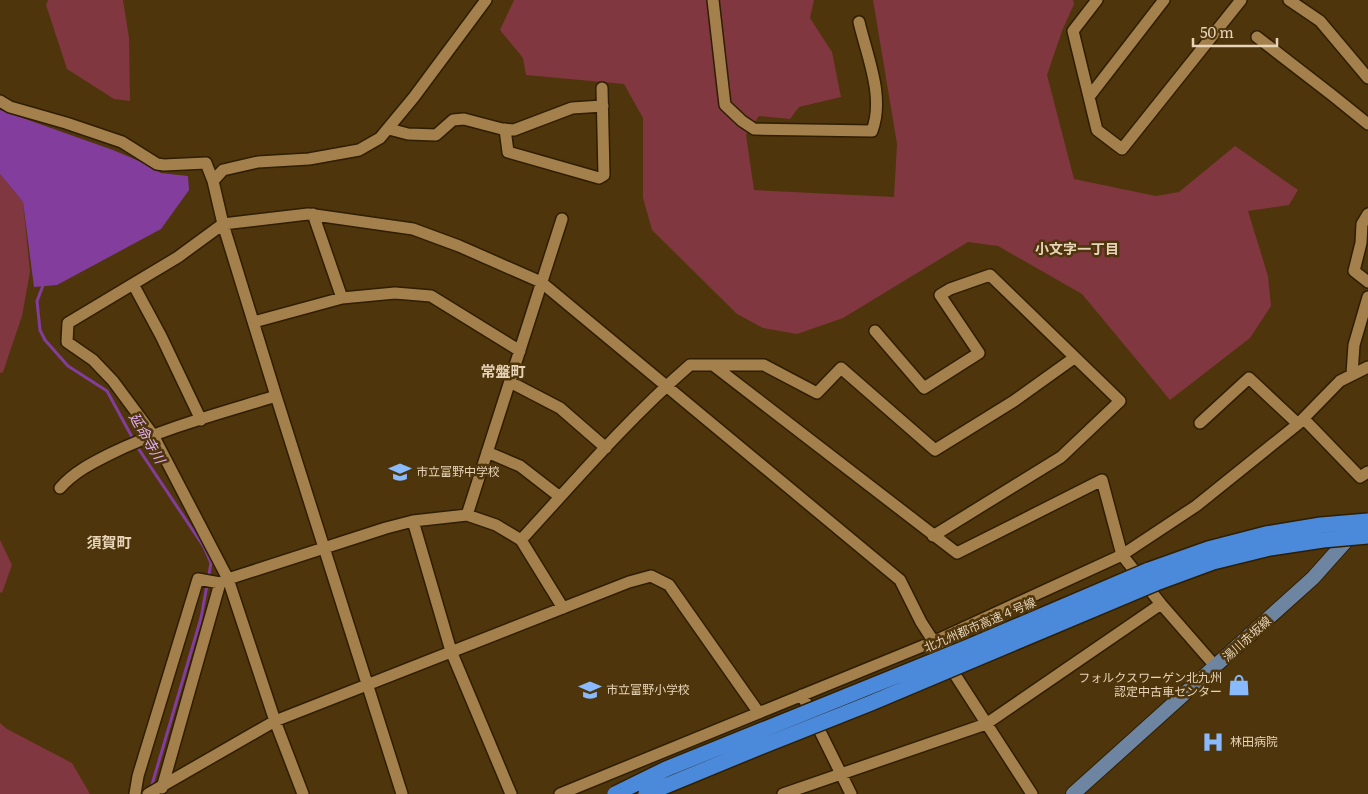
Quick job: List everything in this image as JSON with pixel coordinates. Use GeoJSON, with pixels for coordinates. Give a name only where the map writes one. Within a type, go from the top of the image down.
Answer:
{"type":"FeatureCollection","features":[{"type":"Feature","properties":{"kind":"highway","name":"北九州都市高速４号線"},"geometry":{"type":"LineString","coordinates":[[616,794],[666,769],[977,643],[1149,570],[1208,549],[1266,534],[1321,525],[1368,521]]}},
{"type":"Feature","properties":{"kind":"highway"},"geometry":{"type":"LineString","coordinates":[[646,794],[871,703],[1156,583],[1213,562],[1270,548],[1368,536]]}},
{"type":"Feature","properties":{"kind":"main road","name":"湯川赤坂線"},"geometry":{"type":"LineString","coordinates":[[1078,793],[1313,578],[1368,517]]}},
{"type":"Feature","properties":{"kind":"street"},"geometry":{"type":"LineString","coordinates":[[213,181],[223,170],[258,162],[309,160],[359,150],[380,138],[414,97],[486,0]]}},
{"type":"Feature","properties":{"kind":"street"},"geometry":{"type":"LineString","coordinates":[[713,0],[725,105],[754,129],[872,131],[877,118],[875,86],[859,22]]}},
{"type":"Feature","properties":{"kind":"street"},"geometry":{"type":"LineString","coordinates":[[1096,0],[1073,31],[1097,130],[1122,149],[1242,0]]}},
{"type":"Feature","properties":{"kind":"street"},"geometry":{"type":"LineString","coordinates":[[1089,97],[1164,0]]}},
{"type":"Feature","properties":{"kind":"street"},"geometry":{"type":"LineString","coordinates":[[1289,0],[1320,21],[1368,78]]}},
{"type":"Feature","properties":{"kind":"street"},"geometry":{"type":"LineString","coordinates":[[1257,37],[1368,124]]}},
{"type":"Feature","properties":{"kind":"street"},"geometry":{"type":"LineString","coordinates":[[505,129],[508,152],[599,178],[604,174],[602,88]]}},
{"type":"Feature","properties":{"kind":"street"},"geometry":{"type":"LineString","coordinates":[[0,101],[10,107],[122,142],[156,164],[164,166],[206,163],[213,181],[223,224],[276,396],[402,794]]}},
{"type":"Feature","properties":{"kind":"street"},"geometry":{"type":"LineString","coordinates":[[389,129],[408,134],[436,135],[453,120],[464,119],[514,130],[572,108],[603,106]]}},
{"type":"Feature","properties":{"kind":"street"},"geometry":{"type":"LineString","coordinates":[[313,214],[342,298]]}},
{"type":"Feature","properties":{"kind":"street"},"geometry":{"type":"LineString","coordinates":[[303,794],[224,581],[153,435],[113,381],[93,360],[67,342],[68,323],[178,257],[223,224],[313,214],[413,229],[458,246],[541,282],[900,580],[921,622],[1032,794]]}},
{"type":"Feature","properties":{"kind":"street"},"geometry":{"type":"LineString","coordinates":[[1368,214],[1362,224],[1361,243],[1354,271],[1368,282]]}},
{"type":"Feature","properties":{"kind":"street"},"geometry":{"type":"LineString","coordinates":[[467,515],[562,219]]}},
{"type":"Feature","properties":{"kind":"street"},"geometry":{"type":"LineString","coordinates":[[875,331],[924,388],[980,352],[940,295],[950,289],[990,275],[1120,401],[1061,457],[933,536]]}},
{"type":"Feature","properties":{"kind":"street"},"geometry":{"type":"LineString","coordinates":[[133,284],[161,336],[201,420]]}},
{"type":"Feature","properties":{"kind":"street"},"geometry":{"type":"LineString","coordinates":[[254,322],[342,298],[395,293],[430,296],[520,351]]}},
{"type":"Feature","properties":{"kind":"street"},"geometry":{"type":"LineString","coordinates":[[1352,374],[1354,345],[1368,297]]}},
{"type":"Feature","properties":{"kind":"street"},"geometry":{"type":"LineString","coordinates":[[521,540],[666,386],[690,366],[764,365],[817,393],[841,368],[936,450],[1014,401],[1074,358]]}},
{"type":"Feature","properties":{"kind":"street"},"geometry":{"type":"LineString","coordinates":[[713,365],[957,553],[1102,480],[1122,555],[1160,604],[1216,667]]}},
{"type":"Feature","properties":{"kind":"street"},"geometry":{"type":"LineString","coordinates":[[560,794],[935,641],[1122,555],[1196,506],[1301,422],[1340,381],[1368,366]]}},
{"type":"Feature","properties":{"kind":"street"},"geometry":{"type":"LineString","coordinates":[[1200,422],[1249,378],[1301,422],[1360,477],[1368,472]]}},
{"type":"Feature","properties":{"kind":"street"},"geometry":{"type":"LineString","coordinates":[[510,382],[560,408],[606,448]]}},
{"type":"Feature","properties":{"kind":"street"},"geometry":{"type":"LineString","coordinates":[[60,488],[67,480],[87,466],[153,435],[276,396]]}},
{"type":"Feature","properties":{"kind":"street"},"geometry":{"type":"LineString","coordinates":[[487,452],[520,466],[560,497]]}},
{"type":"Feature","properties":{"kind":"street"},"geometry":{"type":"LineString","coordinates":[[135,794],[138,776],[198,579],[224,581],[325,547],[413,521],[467,515],[496,525],[521,540],[563,608]]}},
{"type":"Feature","properties":{"kind":"street"},"geometry":{"type":"LineString","coordinates":[[413,521],[451,651],[512,794]]}},
{"type":"Feature","properties":{"kind":"street"},"geometry":{"type":"LineString","coordinates":[[148,794],[162,790],[275,721],[629,582],[651,576],[669,585],[759,713]]}},
{"type":"Feature","properties":{"kind":"street"},"geometry":{"type":"LineString","coordinates":[[162,790],[224,581]]}},
{"type":"Feature","properties":{"kind":"street"},"geometry":{"type":"LineString","coordinates":[[783,794],[986,724],[1160,604]]}},
{"type":"Feature","properties":{"kind":"street"},"geometry":{"type":"LineString","coordinates":[[802,695],[851,794]]}},
{"type":"Feature","properties":{"kind":"street"},"geometry":{"type":"LineString","coordinates":[[641,760],[658,794]]}},
{"type":"Feature","properties":{"kind":"shaded area"},"geometry":{"type":"Polygon","coordinates":[[[48,0],[123,0],[129,38],[130,101],[114,99],[67,69],[46,5],[48,0]]]}},
{"type":"Feature","properties":{"kind":"shaded area"},"geometry":{"type":"Polygon","coordinates":[[[514,0],[814,0],[810,18],[832,52],[841,97],[799,107],[790,119],[759,116],[746,135],[754,190],[894,197],[897,144],[873,0],[1073,0],[1074,4],[1062,31],[1047,75],[1074,179],[1156,196],[1179,192],[1235,146],[1298,190],[1289,205],[1248,211],[1268,276],[1271,306],[1250,338],[1170,400],[1082,294],[998,246],[968,242],[843,318],[797,334],[763,328],[737,314],[652,230],[643,198],[643,118],[624,84],[526,75],[523,58],[500,30],[514,0]]]}},
{"type":"Feature","properties":{"kind":"shaded area"},"geometry":{"type":"Polygon","coordinates":[[[0,110],[113,150],[146,164],[161,173],[188,176],[189,190],[161,229],[57,285],[34,287],[23,202],[0,174],[0,110]]]}},
{"type":"Feature","properties":{"kind":"shaded area"},"geometry":{"type":"Polygon","coordinates":[[[0,174],[23,202],[30,272],[22,316],[3,372],[0,373],[0,174]]]}},
{"type":"Feature","properties":{"kind":"shaded area"},"geometry":{"type":"Polygon","coordinates":[[[0,540],[12,565],[2,593],[0,592],[0,540]]]}},
{"type":"Feature","properties":{"kind":"shaded area"},"geometry":{"type":"Polygon","coordinates":[[[0,723],[7,729],[72,763],[90,794],[0,794],[0,723]]]}},
{"type":"Feature","properties":{"kind":"waterway","name":"延命寺川"},"geometry":{"type":"LineString","coordinates":[[44,283],[37,301],[40,330],[45,340],[68,366],[107,391],[138,448],[204,547],[211,563],[201,618],[151,788]]}},
{"type":"Feature","properties":{"kind":"place","name":"市立富野中学校"},"geometry":{"type":"Point","coordinates":[400,472]}},
{"type":"Feature","properties":{"kind":"place","name":"フォルクスワーゲン北九州 認定中古車センター"},"geometry":{"type":"Point","coordinates":[1239,685]}},
{"type":"Feature","properties":{"kind":"place","name":"市立富野小学校"},"geometry":{"type":"Point","coordinates":[590,690]}},
{"type":"Feature","properties":{"kind":"place","name":"林田病院"},"geometry":{"type":"Point","coordinates":[1213,742]}},
{"type":"Feature","properties":{"kind":"district","name":"小文字一丁目"},"geometry":{"type":"Point","coordinates":[1077,249]}},
{"type":"Feature","properties":{"kind":"district","name":"常盤町"},"geometry":{"type":"Point","coordinates":[503,372]}},
{"type":"Feature","properties":{"kind":"district","name":"須賀町"},"geometry":{"type":"Point","coordinates":[109,543]}}]}
